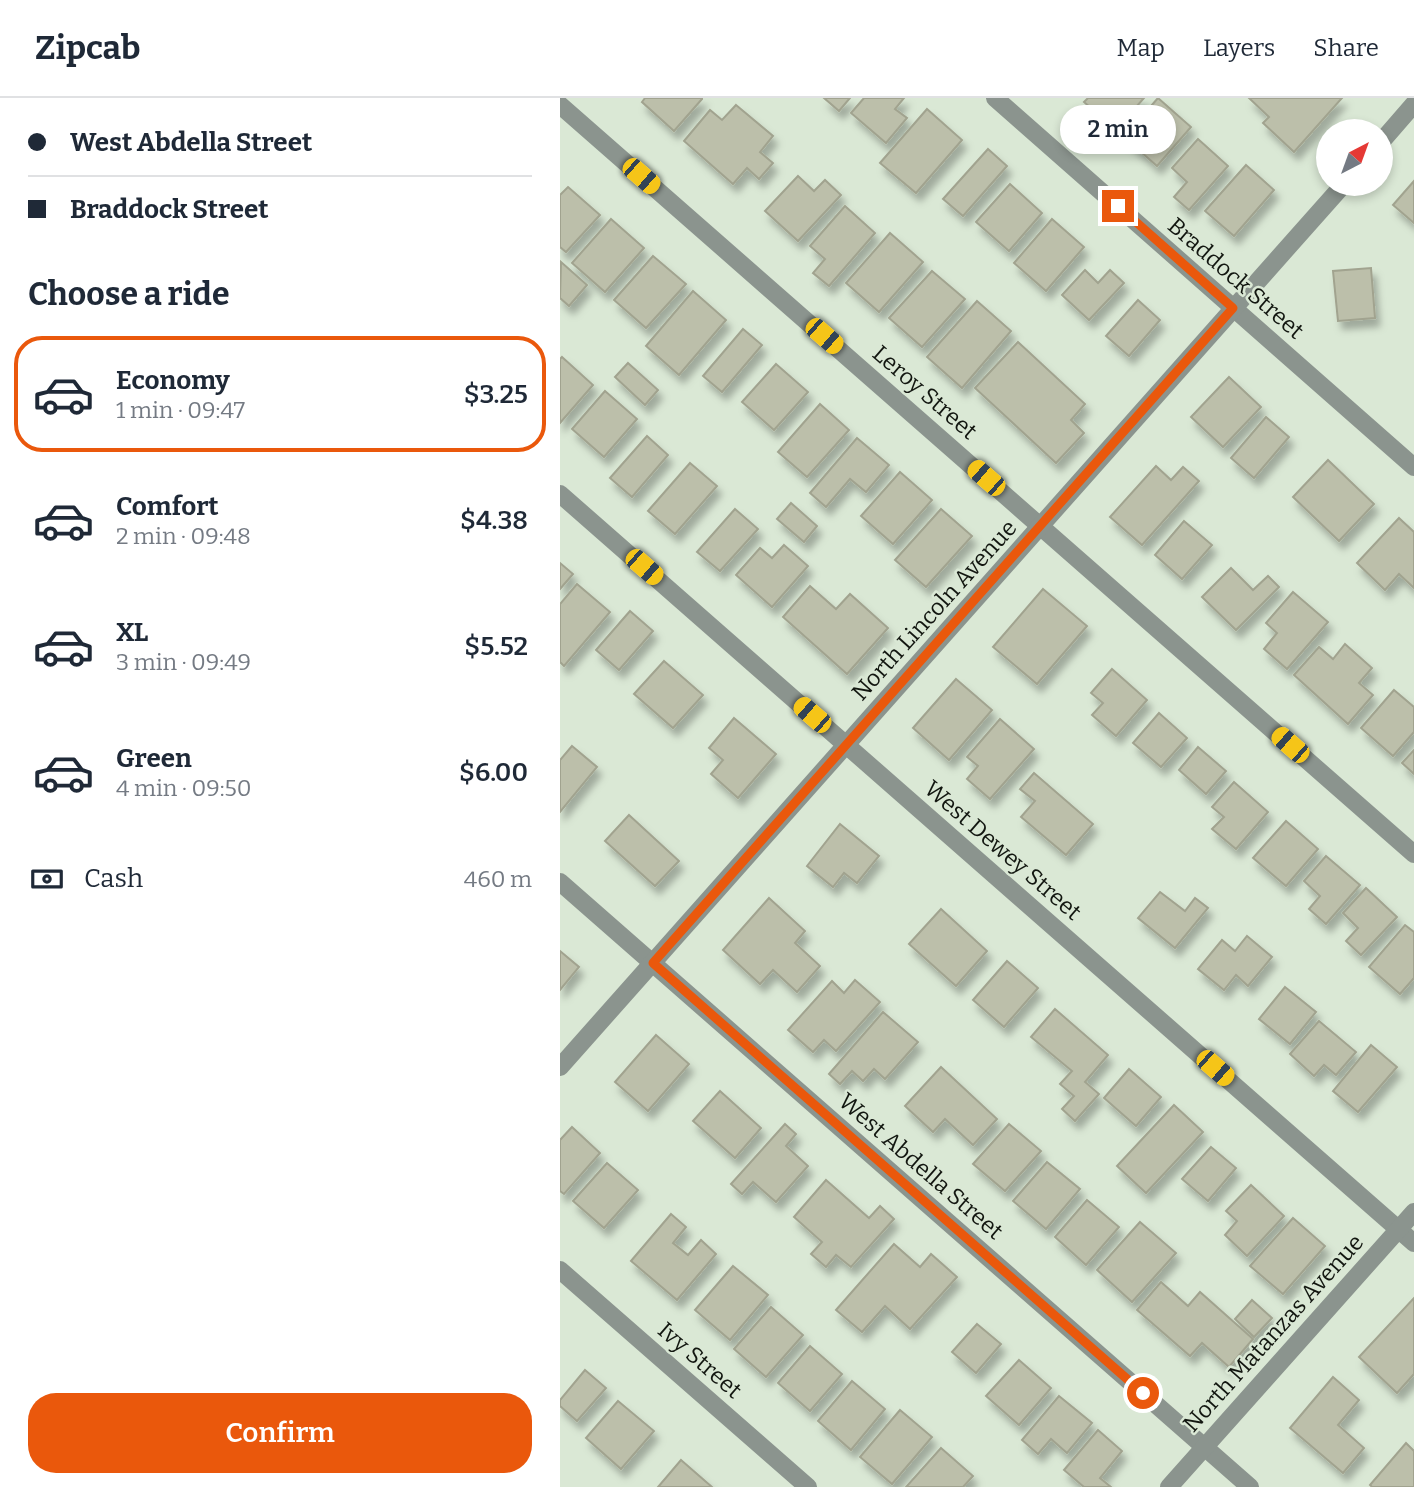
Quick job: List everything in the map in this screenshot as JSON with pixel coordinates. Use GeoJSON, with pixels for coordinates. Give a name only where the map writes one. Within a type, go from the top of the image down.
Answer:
{"type":"FeatureCollection","features":[{"type":"Feature","properties":{"kind":"street","name":"Braddock Street"},"geometry":{"type":"LineString","coordinates":[[995,98],[1414,467]]}},
{"type":"Feature","properties":{"kind":"street"},"geometry":{"type":"LineString","coordinates":[[1393,128],[1414,104]]}},
{"type":"Feature","properties":{"kind":"street","name":"Leroy Street"},"geometry":{"type":"LineString","coordinates":[[560,105],[1414,854]]}},
{"type":"Feature","properties":{"kind":"street","name":"North Lincoln Avenue"},"geometry":{"type":"LineString","coordinates":[[560,1067],[1333,196]]}},
{"type":"Feature","properties":{"kind":"street","name":"West Dewey Street"},"geometry":{"type":"LineString","coordinates":[[560,494],[1414,1243]]}},
{"type":"Feature","properties":{"kind":"street","name":"West Abdella Street"},"geometry":{"type":"LineString","coordinates":[[560,882],[1250,1487]]}},
{"type":"Feature","properties":{"kind":"street","name":"North Matanzas Avenue"},"geometry":{"type":"LineString","coordinates":[[1169,1487],[1414,1212]]}},
{"type":"Feature","properties":{"kind":"street","name":"Ivy Street"},"geometry":{"type":"LineString","coordinates":[[560,1270],[808,1487]]}},
{"type":"Feature","properties":{"kind":"building"},"geometry":{"type":"Polygon","coordinates":[[[645,98],[702,99],[674,131],[642,102],[645,98]]]}},
{"type":"Feature","properties":{"kind":"building"},"geometry":{"type":"Polygon","coordinates":[[[824,98],[850,98],[839,111],[824,98]]]}},
{"type":"Feature","properties":{"kind":"building"},"geometry":{"type":"Polygon","coordinates":[[[864,98],[904,98],[895,109],[907,118],[886,143],[851,113],[864,98]]]}},
{"type":"Feature","properties":{"kind":"building"},"geometry":{"type":"Polygon","coordinates":[[[1088,98],[1144,98],[1116,130],[1084,102],[1088,98]]]}},
{"type":"Feature","properties":{"kind":"building"},"geometry":{"type":"Polygon","coordinates":[[[1158,98],[1191,127],[1157,166],[1124,137],[1158,98]]]}},
{"type":"Feature","properties":{"kind":"building"},"geometry":{"type":"Polygon","coordinates":[[[1249,98],[1342,98],[1323,119],[1316,119],[1316,127],[1294,152],[1263,123],[1269,117],[1249,98]]]}},
{"type":"Feature","properties":{"kind":"building"},"geometry":{"type":"Polygon","coordinates":[[[736,105],[773,136],[760,152],[773,163],[759,179],[747,168],[733,184],[684,141],[710,110],[722,120],[736,105]]]}},
{"type":"Feature","properties":{"kind":"building"},"geometry":{"type":"Polygon","coordinates":[[[927,109],[962,140],[916,193],[880,163],[927,109]]]}},
{"type":"Feature","properties":{"kind":"building"},"geometry":{"type":"Polygon","coordinates":[[[1198,139],[1228,166],[1189,210],[1174,197],[1187,182],[1172,168],[1198,139]]]}},
{"type":"Feature","properties":{"kind":"building"},"geometry":{"type":"Polygon","coordinates":[[[988,149],[1007,166],[963,216],[943,199],[988,149]]]}},
{"type":"Feature","properties":{"kind":"building"},"geometry":{"type":"Polygon","coordinates":[[[1246,165],[1274,190],[1234,236],[1205,211],[1246,165]]]}},
{"type":"Feature","properties":{"kind":"building"},"geometry":{"type":"Polygon","coordinates":[[[798,176],[814,191],[825,180],[841,195],[798,241],[765,211],[798,176]]]}},
{"type":"Feature","properties":{"kind":"building"},"geometry":{"type":"Polygon","coordinates":[[[1414,181],[1414,223],[1393,205],[1414,181]]]}},
{"type":"Feature","properties":{"kind":"building"},"geometry":{"type":"Polygon","coordinates":[[[1010,184],[1042,213],[1009,251],[976,222],[1010,184]]]}},
{"type":"Feature","properties":{"kind":"building"},"geometry":{"type":"Polygon","coordinates":[[[568,187],[600,215],[566,252],[560,247],[560,195],[568,187]]]}},
{"type":"Feature","properties":{"kind":"building"},"geometry":{"type":"Polygon","coordinates":[[[845,206],[875,233],[829,286],[813,273],[825,259],[810,246],[845,206]]]}},
{"type":"Feature","properties":{"kind":"building"},"geometry":{"type":"Polygon","coordinates":[[[611,219],[644,248],[605,292],[572,263],[611,219]]]}},
{"type":"Feature","properties":{"kind":"building"},"geometry":{"type":"Polygon","coordinates":[[[1052,219],[1084,247],[1046,291],[1014,263],[1052,219]]]}},
{"type":"Feature","properties":{"kind":"building"},"geometry":{"type":"Polygon","coordinates":[[[890,233],[923,262],[879,312],[846,283],[890,233]]]}},
{"type":"Feature","properties":{"kind":"building"},"geometry":{"type":"Polygon","coordinates":[[[653,256],[686,284],[646,328],[614,300],[653,256]]]}},
{"type":"Feature","properties":{"kind":"building"},"geometry":{"type":"Polygon","coordinates":[[[561,262],[587,285],[569,306],[560,298],[561,262]]]}},
{"type":"Feature","properties":{"kind":"building"},"geometry":{"type":"Polygon","coordinates":[[[1371,268],[1375,318],[1338,321],[1333,271],[1371,268]]]}},
{"type":"Feature","properties":{"kind":"building"},"geometry":{"type":"Polygon","coordinates":[[[1085,270],[1098,283],[1110,270],[1124,283],[1089,320],[1062,295],[1085,270]]]}},
{"type":"Feature","properties":{"kind":"building"},"geometry":{"type":"Polygon","coordinates":[[[932,271],[965,299],[922,347],[889,318],[932,271]]]}},
{"type":"Feature","properties":{"kind":"building"},"geometry":{"type":"Polygon","coordinates":[[[693,291],[726,320],[679,375],[646,346],[693,291]]]}},
{"type":"Feature","properties":{"kind":"building"},"geometry":{"type":"Polygon","coordinates":[[[1138,300],[1160,320],[1129,356],[1106,336],[1138,300]]]}},
{"type":"Feature","properties":{"kind":"building"},"geometry":{"type":"Polygon","coordinates":[[[977,301],[1011,331],[962,388],[927,357],[977,301]]]}},
{"type":"Feature","properties":{"kind":"building"},"geometry":{"type":"Polygon","coordinates":[[[743,329],[762,345],[722,392],[703,376],[743,329]]]}},
{"type":"Feature","properties":{"kind":"building"},"geometry":{"type":"Polygon","coordinates":[[[1018,342],[1085,404],[1071,420],[1084,433],[1056,463],[975,388],[1018,342]]]}},
{"type":"Feature","properties":{"kind":"building"},"geometry":{"type":"Polygon","coordinates":[[[562,357],[593,385],[560,423],[560,359],[562,357]]]}},
{"type":"Feature","properties":{"kind":"building"},"geometry":{"type":"Polygon","coordinates":[[[628,363],[658,390],[645,405],[615,377],[628,363]]]}},
{"type":"Feature","properties":{"kind":"building"},"geometry":{"type":"Polygon","coordinates":[[[776,364],[808,392],[774,430],[742,402],[776,364]]]}},
{"type":"Feature","properties":{"kind":"building"},"geometry":{"type":"Polygon","coordinates":[[[1229,377],[1261,407],[1223,447],[1191,417],[1229,377]]]}},
{"type":"Feature","properties":{"kind":"building"},"geometry":{"type":"Polygon","coordinates":[[[605,391],[637,419],[604,457],[572,429],[605,391]]]}},
{"type":"Feature","properties":{"kind":"building"},"geometry":{"type":"Polygon","coordinates":[[[820,404],[849,430],[807,477],[778,452],[820,404]]]}},
{"type":"Feature","properties":{"kind":"building"},"geometry":{"type":"Polygon","coordinates":[[[1266,417],[1289,437],[1254,478],[1231,458],[1266,417]]]}},
{"type":"Feature","properties":{"kind":"building"},"geometry":{"type":"Polygon","coordinates":[[[647,436],[668,455],[632,497],[610,478],[647,436]]]}},
{"type":"Feature","properties":{"kind":"building"},"geometry":{"type":"Polygon","coordinates":[[[857,438],[889,465],[866,492],[850,479],[826,507],[810,493],[857,438]]]}},
{"type":"Feature","properties":{"kind":"building"},"geometry":{"type":"Polygon","coordinates":[[[1328,460],[1374,504],[1339,541],[1293,497],[1328,460]]]}},
{"type":"Feature","properties":{"kind":"building"},"geometry":{"type":"Polygon","coordinates":[[[690,463],[717,486],[675,534],[648,511],[690,463]]]}},
{"type":"Feature","properties":{"kind":"building"},"geometry":{"type":"Polygon","coordinates":[[[1156,466],[1171,480],[1183,467],[1199,481],[1142,545],[1110,517],[1156,466]]]}},
{"type":"Feature","properties":{"kind":"building"},"geometry":{"type":"Polygon","coordinates":[[[900,472],[932,500],[893,544],[861,516],[900,472]]]}},
{"type":"Feature","properties":{"kind":"building"},"geometry":{"type":"Polygon","coordinates":[[[791,503],[817,526],[804,542],[777,519],[791,503]]]}},
{"type":"Feature","properties":{"kind":"building"},"geometry":{"type":"Polygon","coordinates":[[[735,509],[758,529],[720,571],[697,552],[735,509]]]}},
{"type":"Feature","properties":{"kind":"building"},"geometry":{"type":"Polygon","coordinates":[[[941,509],[972,536],[926,587],[895,560],[941,509]]]}},
{"type":"Feature","properties":{"kind":"building"},"geometry":{"type":"Polygon","coordinates":[[[1399,518],[1414,532],[1414,588],[1399,574],[1385,590],[1357,563],[1399,518]]]}},
{"type":"Feature","properties":{"kind":"building"},"geometry":{"type":"Polygon","coordinates":[[[1184,521],[1212,545],[1182,579],[1155,555],[1184,521]]]}},
{"type":"Feature","properties":{"kind":"building"},"geometry":{"type":"Polygon","coordinates":[[[784,545],[808,566],[772,607],[736,575],[760,548],[772,558],[784,545]]]}},
{"type":"Feature","properties":{"kind":"building"},"geometry":{"type":"Polygon","coordinates":[[[560,563],[573,574],[560,589],[560,563]]]}},
{"type":"Feature","properties":{"kind":"building"},"geometry":{"type":"Polygon","coordinates":[[[1231,568],[1253,590],[1268,576],[1279,587],[1236,630],[1202,597],[1231,568]]]}},
{"type":"Feature","properties":{"kind":"building"},"geometry":{"type":"Polygon","coordinates":[[[577,584],[610,612],[564,666],[560,662],[560,604],[577,584]]]}},
{"type":"Feature","properties":{"kind":"building"},"geometry":{"type":"Polygon","coordinates":[[[810,586],[836,609],[850,594],[888,628],[847,674],[783,617],[810,586]]]}},
{"type":"Feature","properties":{"kind":"building"},"geometry":{"type":"Polygon","coordinates":[[[1043,589],[1087,626],[1037,684],[993,647],[1043,589]]]}},
{"type":"Feature","properties":{"kind":"building"},"geometry":{"type":"Polygon","coordinates":[[[1293,592],[1328,622],[1287,669],[1264,649],[1277,633],[1266,623],[1293,592]]]}},
{"type":"Feature","properties":{"kind":"building"},"geometry":{"type":"Polygon","coordinates":[[[630,611],[653,631],[619,670],[596,650],[630,611]]]}},
{"type":"Feature","properties":{"kind":"building"},"geometry":{"type":"Polygon","coordinates":[[[1345,644],[1372,668],[1359,683],[1373,695],[1348,724],[1294,675],[1319,647],[1333,659],[1345,644]]]}},
{"type":"Feature","properties":{"kind":"building"},"geometry":{"type":"Polygon","coordinates":[[[664,661],[703,695],[673,728],[634,694],[664,661]]]}},
{"type":"Feature","properties":{"kind":"building"},"geometry":{"type":"Polygon","coordinates":[[[1112,669],[1147,700],[1116,736],[1092,715],[1103,703],[1091,693],[1112,669]]]}},
{"type":"Feature","properties":{"kind":"building"},"geometry":{"type":"Polygon","coordinates":[[[956,679],[992,710],[949,760],[913,728],[956,679]]]}},
{"type":"Feature","properties":{"kind":"building"},"geometry":{"type":"Polygon","coordinates":[[[1394,690],[1414,707],[1414,732],[1393,756],[1361,728],[1394,690]]]}},
{"type":"Feature","properties":{"kind":"building"},"geometry":{"type":"Polygon","coordinates":[[[1159,713],[1187,738],[1161,767],[1133,743],[1159,713]]]}},
{"type":"Feature","properties":{"kind":"building"},"geometry":{"type":"Polygon","coordinates":[[[734,718],[776,754],[738,798],[711,774],[723,760],[709,748],[734,718]]]}},
{"type":"Feature","properties":{"kind":"building"},"geometry":{"type":"Polygon","coordinates":[[[1000,719],[1034,749],[990,799],[967,779],[978,766],[967,757],[1000,719]]]}},
{"type":"Feature","properties":{"kind":"building"},"geometry":{"type":"Polygon","coordinates":[[[572,746],[597,767],[560,812],[560,760],[572,746]]]}},
{"type":"Feature","properties":{"kind":"building"},"geometry":{"type":"Polygon","coordinates":[[[1198,747],[1226,771],[1206,794],[1179,770],[1198,747]]]}},
{"type":"Feature","properties":{"kind":"building"},"geometry":{"type":"Polygon","coordinates":[[[1414,750],[1414,774],[1402,763],[1414,750]]]}},
{"type":"Feature","properties":{"kind":"building"},"geometry":{"type":"Polygon","coordinates":[[[1034,773],[1093,824],[1066,855],[1021,817],[1035,801],[1020,789],[1034,773]]]}},
{"type":"Feature","properties":{"kind":"building"},"geometry":{"type":"Polygon","coordinates":[[[1234,782],[1268,812],[1236,849],[1212,829],[1224,817],[1212,807],[1234,782]]]}},
{"type":"Feature","properties":{"kind":"building"},"geometry":{"type":"Polygon","coordinates":[[[629,815],[679,861],[655,886],[605,841],[629,815]]]}},
{"type":"Feature","properties":{"kind":"building"},"geometry":{"type":"Polygon","coordinates":[[[1286,821],[1318,849],[1286,886],[1253,858],[1286,821]]]}},
{"type":"Feature","properties":{"kind":"building"},"geometry":{"type":"Polygon","coordinates":[[[840,824],[879,856],[857,883],[844,873],[833,887],[807,866],[840,824]]]}},
{"type":"Feature","properties":{"kind":"building"},"geometry":{"type":"Polygon","coordinates":[[[1326,856],[1360,885],[1326,924],[1309,909],[1320,896],[1304,881],[1326,856]]]}},
{"type":"Feature","properties":{"kind":"building"},"geometry":{"type":"Polygon","coordinates":[[[1366,888],[1397,917],[1361,955],[1346,941],[1358,928],[1343,913],[1366,888]]]}},
{"type":"Feature","properties":{"kind":"building"},"geometry":{"type":"Polygon","coordinates":[[[1160,892],[1185,911],[1195,898],[1208,908],[1175,948],[1138,918],[1160,892]]]}},
{"type":"Feature","properties":{"kind":"building"},"geometry":{"type":"Polygon","coordinates":[[[769,898],[805,931],[795,943],[820,966],[797,992],[773,970],[760,984],[723,950],[769,898]]]}},
{"type":"Feature","properties":{"kind":"building"},"geometry":{"type":"Polygon","coordinates":[[[941,909],[987,951],[956,986],[909,944],[941,909]]]}},
{"type":"Feature","properties":{"kind":"building"},"geometry":{"type":"Polygon","coordinates":[[[1405,925],[1414,932],[1414,978],[1400,994],[1369,967],[1405,925]]]}},
{"type":"Feature","properties":{"kind":"building"},"geometry":{"type":"Polygon","coordinates":[[[1247,936],[1272,957],[1248,986],[1236,975],[1224,990],[1198,969],[1222,940],[1235,951],[1247,936]]]}},
{"type":"Feature","properties":{"kind":"building"},"geometry":{"type":"Polygon","coordinates":[[[560,951],[579,967],[560,990],[560,951]]]}},
{"type":"Feature","properties":{"kind":"building"},"geometry":{"type":"Polygon","coordinates":[[[1007,961],[1038,988],[1004,1027],[973,1000],[1007,961]]]}},
{"type":"Feature","properties":{"kind":"building"},"geometry":{"type":"Polygon","coordinates":[[[855,980],[880,1002],[836,1051],[824,1040],[813,1052],[788,1030],[832,981],[844,993],[855,980]]]}},
{"type":"Feature","properties":{"kind":"building"},"geometry":{"type":"Polygon","coordinates":[[[1285,987],[1316,1012],[1290,1044],[1259,1019],[1285,987]]]}},
{"type":"Feature","properties":{"kind":"building"},"geometry":{"type":"Polygon","coordinates":[[[1055,1009],[1108,1055],[1085,1082],[1099,1094],[1075,1121],[1062,1109],[1074,1096],[1060,1084],[1072,1071],[1031,1037],[1055,1009]]]}},
{"type":"Feature","properties":{"kind":"building"},"geometry":{"type":"Polygon","coordinates":[[[883,1012],[918,1042],[885,1079],[874,1069],[863,1081],[852,1071],[840,1084],[829,1074],[883,1012]]]}},
{"type":"Feature","properties":{"kind":"building"},"geometry":{"type":"Polygon","coordinates":[[[1319,1021],[1356,1052],[1336,1075],[1324,1065],[1314,1076],[1290,1054],[1319,1021]]]}},
{"type":"Feature","properties":{"kind":"building"},"geometry":{"type":"Polygon","coordinates":[[[656,1035],[689,1064],[648,1111],[615,1082],[656,1035]]]}},
{"type":"Feature","properties":{"kind":"building"},"geometry":{"type":"Polygon","coordinates":[[[1371,1045],[1397,1067],[1358,1112],[1333,1091],[1371,1045]]]}},
{"type":"Feature","properties":{"kind":"building"},"geometry":{"type":"Polygon","coordinates":[[[941,1067],[997,1119],[973,1145],[945,1119],[933,1132],[905,1106],[941,1067]]]}},
{"type":"Feature","properties":{"kind":"building"},"geometry":{"type":"Polygon","coordinates":[[[1129,1069],[1161,1097],[1136,1126],[1104,1098],[1129,1069]]]}},
{"type":"Feature","properties":{"kind":"building"},"geometry":{"type":"Polygon","coordinates":[[[720,1091],[761,1128],[735,1158],[693,1121],[720,1091]]]}},
{"type":"Feature","properties":{"kind":"building"},"geometry":{"type":"Polygon","coordinates":[[[1174,1105],[1203,1132],[1146,1193],[1117,1166],[1174,1105]]]}},
{"type":"Feature","properties":{"kind":"building"},"geometry":{"type":"Polygon","coordinates":[[[785,1124],[796,1134],[786,1146],[808,1166],[776,1202],[753,1182],[742,1194],[731,1184],[785,1124]]]}},
{"type":"Feature","properties":{"kind":"building"},"geometry":{"type":"Polygon","coordinates":[[[1009,1124],[1041,1151],[1005,1191],[973,1164],[1009,1124]]]}},
{"type":"Feature","properties":{"kind":"building"},"geometry":{"type":"Polygon","coordinates":[[[572,1127],[600,1153],[564,1194],[560,1191],[560,1140],[572,1127]]]}},
{"type":"Feature","properties":{"kind":"building"},"geometry":{"type":"Polygon","coordinates":[[[1211,1147],[1236,1168],[1208,1201],[1182,1179],[1211,1147]]]}},
{"type":"Feature","properties":{"kind":"building"},"geometry":{"type":"Polygon","coordinates":[[[1047,1162],[1080,1189],[1046,1229],[1013,1201],[1047,1162]]]}},
{"type":"Feature","properties":{"kind":"building"},"geometry":{"type":"Polygon","coordinates":[[[607,1163],[638,1190],[604,1228],[573,1201],[607,1163]]]}},
{"type":"Feature","properties":{"kind":"building"},"geometry":{"type":"Polygon","coordinates":[[[826,1180],[869,1218],[880,1206],[894,1219],[851,1267],[836,1255],[826,1267],[811,1254],[822,1242],[794,1217],[826,1180]]]}},
{"type":"Feature","properties":{"kind":"building"},"geometry":{"type":"Polygon","coordinates":[[[1251,1185],[1284,1216],[1247,1256],[1225,1235],[1237,1221],[1226,1211],[1251,1185]]]}},
{"type":"Feature","properties":{"kind":"building"},"geometry":{"type":"Polygon","coordinates":[[[1087,1200],[1119,1227],[1086,1265],[1055,1237],[1087,1200]]]}},
{"type":"Feature","properties":{"kind":"building"},"geometry":{"type":"Polygon","coordinates":[[[671,1214],[686,1227],[673,1243],[688,1255],[701,1240],[716,1254],[677,1300],[631,1261],[671,1214]]]}},
{"type":"Feature","properties":{"kind":"building"},"geometry":{"type":"Polygon","coordinates":[[[1293,1218],[1325,1246],[1283,1294],[1250,1266],[1293,1218]]]}},
{"type":"Feature","properties":{"kind":"building"},"geometry":{"type":"Polygon","coordinates":[[[1140,1222],[1176,1253],[1132,1302],[1097,1270],[1140,1222]]]}},
{"type":"Feature","properties":{"kind":"building"},"geometry":{"type":"Polygon","coordinates":[[[894,1244],[920,1267],[931,1254],[957,1277],[910,1329],[885,1306],[862,1332],[836,1310],[894,1244]]]}},
{"type":"Feature","properties":{"kind":"building"},"geometry":{"type":"Polygon","coordinates":[[[733,1266],[768,1295],[730,1340],[695,1310],[733,1266]]]}},
{"type":"Feature","properties":{"kind":"building"},"geometry":{"type":"Polygon","coordinates":[[[1161,1282],[1188,1306],[1200,1292],[1253,1339],[1229,1367],[1202,1343],[1190,1356],[1137,1310],[1161,1282]]]}},
{"type":"Feature","properties":{"kind":"building"},"geometry":{"type":"Polygon","coordinates":[[[1414,1298],[1414,1374],[1397,1393],[1359,1357],[1414,1298]]]}},
{"type":"Feature","properties":{"kind":"building"},"geometry":{"type":"Polygon","coordinates":[[[1252,1300],[1272,1318],[1254,1337],[1235,1319],[1252,1300]]]}},
{"type":"Feature","properties":{"kind":"building"},"geometry":{"type":"Polygon","coordinates":[[[771,1307],[803,1335],[766,1377],[734,1349],[771,1307]]]}},
{"type":"Feature","properties":{"kind":"building"},"geometry":{"type":"Polygon","coordinates":[[[977,1324],[1001,1344],[976,1373],[952,1352],[977,1324]]]}},
{"type":"Feature","properties":{"kind":"building"},"geometry":{"type":"Polygon","coordinates":[[[810,1346],[842,1374],[810,1411],[778,1383],[810,1346]]]}},
{"type":"Feature","properties":{"kind":"building"},"geometry":{"type":"Polygon","coordinates":[[[1019,1360],[1051,1388],[1019,1425],[986,1396],[1019,1360]]]}},
{"type":"Feature","properties":{"kind":"building"},"geometry":{"type":"Polygon","coordinates":[[[585,1370],[606,1388],[577,1421],[560,1406],[560,1400],[585,1370]]]}},
{"type":"Feature","properties":{"kind":"building"},"geometry":{"type":"Polygon","coordinates":[[[1333,1377],[1359,1400],[1338,1425],[1364,1448],[1343,1473],[1290,1428],[1333,1377]]]}},
{"type":"Feature","properties":{"kind":"building"},"geometry":{"type":"Polygon","coordinates":[[[852,1381],[885,1409],[851,1450],[818,1421],[852,1381]]]}},
{"type":"Feature","properties":{"kind":"building"},"geometry":{"type":"Polygon","coordinates":[[[1059,1396],[1092,1423],[1067,1453],[1051,1439],[1038,1454],[1022,1440],[1059,1396]]]}},
{"type":"Feature","properties":{"kind":"building"},"geometry":{"type":"Polygon","coordinates":[[[618,1401],[654,1431],[621,1469],[586,1438],[618,1401]]]}},
{"type":"Feature","properties":{"kind":"building"},"geometry":{"type":"Polygon","coordinates":[[[900,1410],[932,1437],[892,1484],[860,1457],[900,1410]]]}},
{"type":"Feature","properties":{"kind":"building"},"geometry":{"type":"Polygon","coordinates":[[[1098,1430],[1122,1451],[1100,1478],[1111,1487],[1084,1487],[1064,1470],[1098,1430]]]}},
{"type":"Feature","properties":{"kind":"building"},"geometry":{"type":"Polygon","coordinates":[[[1406,1443],[1414,1451],[1414,1487],[1372,1487],[1370,1485],[1406,1443]]]}},
{"type":"Feature","properties":{"kind":"building"},"geometry":{"type":"Polygon","coordinates":[[[941,1448],[973,1476],[963,1487],[906,1487],[941,1448]]]}},
{"type":"Feature","properties":{"kind":"building"},"geometry":{"type":"Polygon","coordinates":[[[681,1460],[712,1487],[658,1487],[681,1460]]]}},
{"type":"Feature","properties":{"kind":"route"},"geometry":{"type":"LineString","coordinates":[[1118,206],[1233,308],[653,963],[1143,1393]]}}]}
